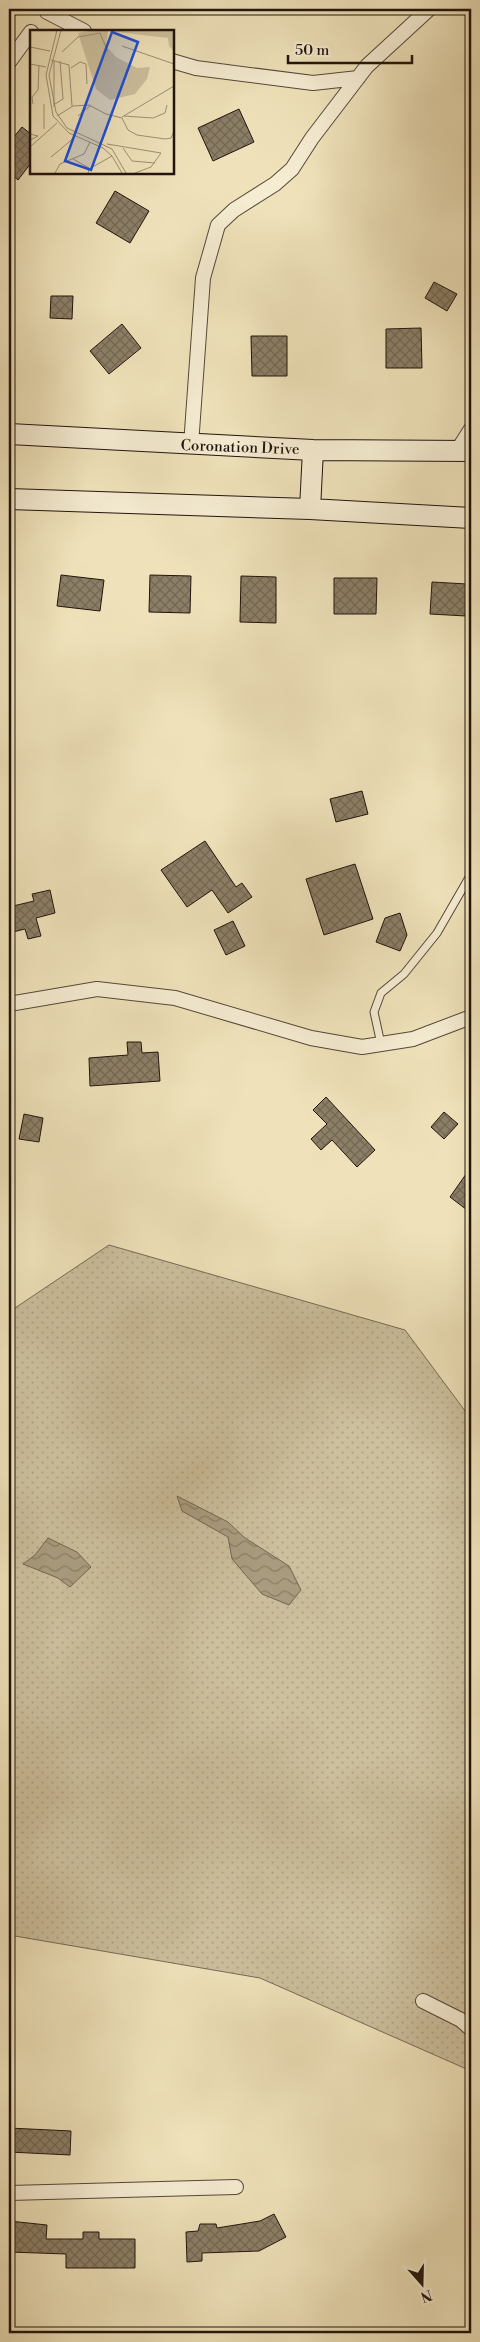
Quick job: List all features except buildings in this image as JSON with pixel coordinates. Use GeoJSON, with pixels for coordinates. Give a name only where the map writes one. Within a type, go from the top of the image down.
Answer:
{"type":"FeatureCollection","features":[{"type":"Feature","properties":{"kind":"street"},"geometry":{"type":"LineString","coordinates":[[191,445],[203,278],[218,225],[234,210],[275,184],[292,169],[312,138],[367,66],[429,9]]}},
{"type":"Feature","properties":{"kind":"street"},"geometry":{"type":"LineString","coordinates":[[33,30],[48,10],[82,30]]}},
{"type":"Feature","properties":{"kind":"street"},"geometry":{"type":"LineString","coordinates":[[9,62],[30,35]]}},
{"type":"Feature","properties":{"kind":"street"},"geometry":{"type":"LineString","coordinates":[[174,62],[196,68],[313,83],[358,78]]}},
{"type":"Feature","properties":{"kind":"street"},"geometry":{"type":"LineString","coordinates":[[464,451],[471,429]]}},
{"type":"Feature","properties":{"kind":"street","name":"Coronation Drive"},"geometry":{"type":"LineString","coordinates":[[9,434],[313,450],[464,451]]}},
{"type":"Feature","properties":{"kind":"street"},"geometry":{"type":"LineString","coordinates":[[310,509],[313,450]]}},
{"type":"Feature","properties":{"kind":"street"},"geometry":{"type":"LineString","coordinates":[[9,499],[310,509],[471,518]]}},
{"type":"Feature","properties":{"kind":"street"},"geometry":{"type":"LineString","coordinates":[[9,1004],[97,989],[175,998],[311,1038],[362,1047],[413,1038],[471,1017]]}},
{"type":"Feature","properties":{"kind":"street"},"geometry":{"type":"LineString","coordinates":[[423,2001],[461,2020],[471,2029]]}},
{"type":"Feature","properties":{"kind":"street"},"geometry":{"type":"LineString","coordinates":[[9,2193],[236,2187]]}},
{"type":"Feature","properties":{"kind":"lane"},"geometry":{"type":"LineString","coordinates":[[381,1044],[374,1012],[381,993],[404,974],[437,933],[471,874]]}},
{"type":"Feature","properties":{"kind":"shaded area"},"geometry":{"type":"Polygon","coordinates":[[[109,1245],[405,1330],[471,1419],[471,2071],[260,1978],[9,1935],[9,1312],[109,1245]]]}},
{"type":"Feature","properties":{"kind":"water"},"geometry":{"type":"Polygon","coordinates":[[[177,1496],[228,1522],[245,1538],[289,1566],[301,1590],[289,1605],[262,1594],[232,1559],[228,1537],[182,1511],[177,1496]]]}},
{"type":"Feature","properties":{"kind":"water"},"geometry":{"type":"Polygon","coordinates":[[[48,1538],[77,1552],[91,1567],[70,1587],[58,1578],[23,1564],[35,1555],[48,1538]]]}}]}
